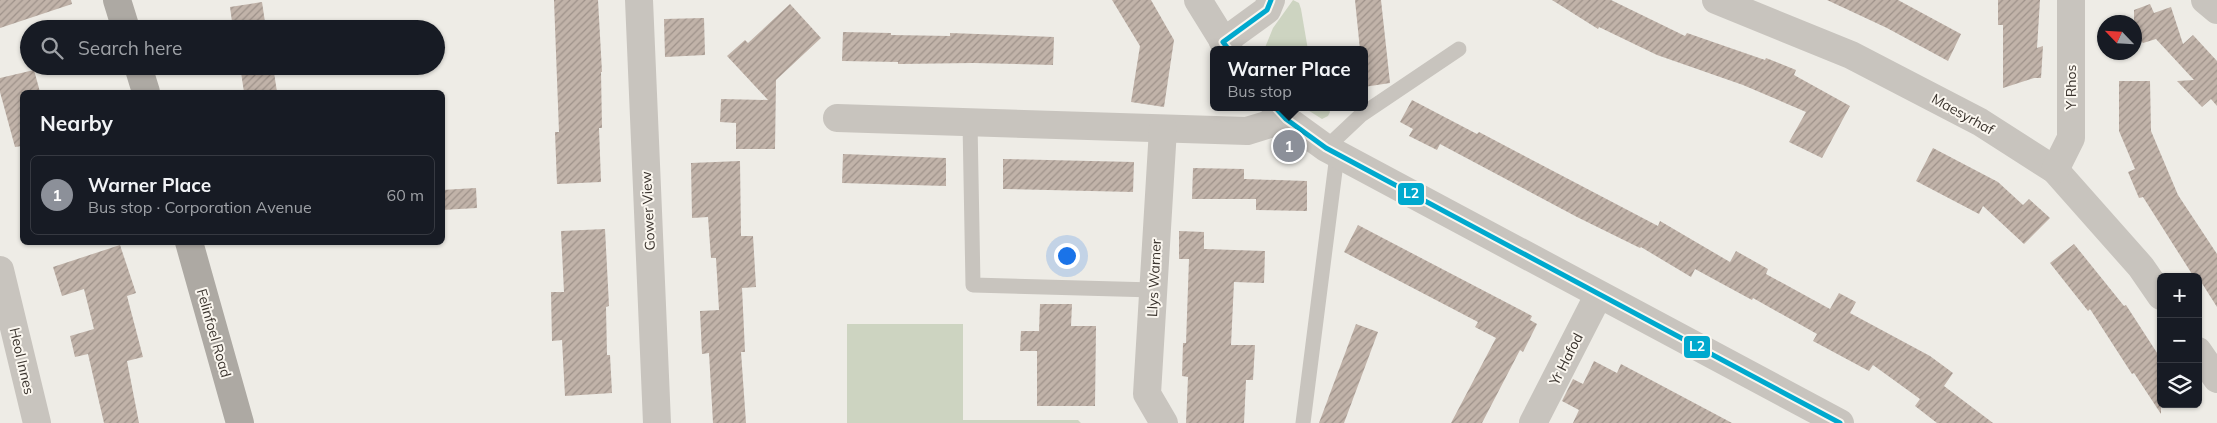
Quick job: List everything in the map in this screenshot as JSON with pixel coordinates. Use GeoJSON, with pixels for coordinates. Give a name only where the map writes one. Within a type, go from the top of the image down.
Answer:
{"type":"FeatureCollection","features":[{"type":"Feature","properties":{"kind":"main road"},"geometry":{"type":"LineString","coordinates":[[117,0],[123,20]]}},
{"type":"Feature","properties":{"kind":"main road"},"geometry":{"type":"LineString","coordinates":[[141,75],[145,90]]}},
{"type":"Feature","properties":{"kind":"main road","name":"Felinfoel Road"},"geometry":{"type":"LineString","coordinates":[[190,245],[240,423]]}},
{"type":"Feature","properties":{"kind":"street","name":"Gower View"},"geometry":{"type":"LineString","coordinates":[[639,0],[657,423]]}},
{"type":"Feature","properties":{"kind":"street"},"geometry":{"type":"LineString","coordinates":[[1198,0],[1226,46],[1267,10],[1271,0]]}},
{"type":"Feature","properties":{"kind":"street","name":"Maesyrhaf"},"geometry":{"type":"LineString","coordinates":[[1716,0],[1851,55],[1980,122],[2055,170],[2141,266],[2157,290]]}},
{"type":"Feature","properties":{"kind":"street","name":"Y Rhos"},"geometry":{"type":"LineString","coordinates":[[2055,170],[2071,138],[2071,0]]}},
{"type":"Feature","properties":{"kind":"street"},"geometry":{"type":"LineString","coordinates":[[2205,0],[2217,10]]}},
{"type":"Feature","properties":{"kind":"street"},"geometry":{"type":"LineString","coordinates":[[837,118],[1247,131],[1280,113],[1331,152],[1598,296],[1840,423]]}},
{"type":"Feature","properties":{"kind":"street","name":"Llys Warner"},"geometry":{"type":"LineString","coordinates":[[1163,128],[1147,394],[1164,423]]}},
{"type":"Feature","properties":{"kind":"street","name":"Heol Innes"},"geometry":{"type":"LineString","coordinates":[[0,270],[37,423]]}},
{"type":"Feature","properties":{"kind":"street","name":"Yr Hafod"},"geometry":{"type":"LineString","coordinates":[[1533,423],[1598,296]]}},
{"type":"Feature","properties":{"kind":"street"},"geometry":{"type":"LineString","coordinates":[[2202,358],[2217,379]]}},
{"type":"Feature","properties":{"kind":"lane"},"geometry":{"type":"LineString","coordinates":[[1368,110],[1459,49]]}},
{"type":"Feature","properties":{"kind":"lane"},"geometry":{"type":"LineString","coordinates":[[1303,423],[1331,152],[1361,115],[1367,111]]}},
{"type":"Feature","properties":{"kind":"lane"},"geometry":{"type":"LineString","coordinates":[[970,122],[973,285],[1154,290]]}},
{"type":"Feature","properties":{"kind":"green space"},"geometry":{"type":"Polygon","coordinates":[[[1293,0],[1299,3],[1307,46],[1266,46],[1273,28],[1293,0]]]}},
{"type":"Feature","properties":{"kind":"green space"},"geometry":{"type":"Polygon","coordinates":[[[1309,111],[1330,111],[1328,116],[1322,119],[1309,111]]]}},
{"type":"Feature","properties":{"kind":"green space"},"geometry":{"type":"Polygon","coordinates":[[[847,324],[963,324],[963,420],[1078,420],[1081,423],[847,423],[847,324]]]}},
{"type":"Feature","properties":{"kind":"building"},"geometry":{"type":"Polygon","coordinates":[[[0,0],[71,0],[72,4],[0,28],[0,0]]]}},
{"type":"Feature","properties":{"kind":"building"},"geometry":{"type":"Polygon","coordinates":[[[554,0],[598,0],[602,72],[602,128],[599,128],[601,182],[557,184],[555,132],[559,132],[554,0]]]}},
{"type":"Feature","properties":{"kind":"building"},"geometry":{"type":"Polygon","coordinates":[[[1112,0],[1151,0],[1174,40],[1164,107],[1131,102],[1140,46],[1112,0]]]}},
{"type":"Feature","properties":{"kind":"building"},"geometry":{"type":"Polygon","coordinates":[[[1355,0],[1381,0],[1390,83],[1368,86],[1368,46],[1360,46],[1355,0]]]}},
{"type":"Feature","properties":{"kind":"building"},"geometry":{"type":"Polygon","coordinates":[[[1552,0],[1611,0],[1685,36],[1687,33],[1765,60],[1766,58],[1796,70],[1794,75],[1850,106],[1822,158],[1789,142],[1806,112],[1743,85],[1657,55],[1599,27],[1598,29],[1552,0]]]}},
{"type":"Feature","properties":{"kind":"building"},"geometry":{"type":"Polygon","coordinates":[[[1827,0],[1898,0],[1961,34],[1948,61],[1887,28],[1827,0]]]}},
{"type":"Feature","properties":{"kind":"building"},"geometry":{"type":"Polygon","coordinates":[[[1998,0],[2040,0],[2037,48],[2043,46],[2041,78],[2034,78],[2003,88],[2003,25],[1998,25],[1998,0]]]}},
{"type":"Feature","properties":{"kind":"building"},"geometry":{"type":"Polygon","coordinates":[[[262,2],[265,20],[232,20],[230,7],[262,2]]]}},
{"type":"Feature","properties":{"kind":"building"},"geometry":{"type":"Polygon","coordinates":[[[790,4],[821,38],[776,80],[775,149],[736,149],[736,123],[720,122],[721,99],[768,100],[727,56],[745,40],[748,43],[790,4]]]}},
{"type":"Feature","properties":{"kind":"building"},"geometry":{"type":"Polygon","coordinates":[[[2150,4],[2154,13],[2171,7],[2183,44],[2193,35],[2217,61],[2217,106],[2211,99],[2202,107],[2177,81],[2194,80],[2156,39],[2142,42],[2142,15],[2134,15],[2134,10],[2150,4]]]}},
{"type":"Feature","properties":{"kind":"building"},"geometry":{"type":"Polygon","coordinates":[[[704,18],[705,55],[665,57],[664,19],[704,18]]]}},
{"type":"Feature","properties":{"kind":"building"},"geometry":{"type":"Polygon","coordinates":[[[843,32],[891,33],[891,35],[950,36],[950,33],[1054,37],[1053,65],[898,64],[898,62],[842,61],[843,32]]]}},
{"type":"Feature","properties":{"kind":"building"},"geometry":{"type":"Polygon","coordinates":[[[20,73],[20,75],[35,75],[39,90],[20,90],[20,146],[15,147],[0,92],[0,78],[20,73]]]}},
{"type":"Feature","properties":{"kind":"building"},"geometry":{"type":"Polygon","coordinates":[[[241,75],[274,75],[277,90],[244,90],[241,75]]]}},
{"type":"Feature","properties":{"kind":"building"},"geometry":{"type":"Polygon","coordinates":[[[2119,81],[2150,81],[2151,131],[2178,195],[2217,254],[2217,307],[2202,283],[2202,273],[2191,273],[2143,197],[2139,198],[2128,172],[2135,169],[2119,131],[2119,81]]]}},
{"type":"Feature","properties":{"kind":"building"},"geometry":{"type":"Polygon","coordinates":[[[1412,100],[1477,134],[1479,132],[1658,226],[1660,221],[1730,262],[1736,251],[1768,269],[1766,274],[1830,309],[1839,293],[1856,302],[1850,313],[1930,356],[1953,373],[1944,386],[1993,423],[1937,423],[1915,406],[1920,399],[1873,365],[1869,371],[1813,341],[1817,334],[1753,298],[1752,300],[1695,269],[1691,277],[1641,247],[1577,217],[1440,144],[1437,150],[1409,136],[1413,129],[1400,122],[1412,100]]]}},
{"type":"Feature","properties":{"kind":"building"},"geometry":{"type":"Polygon","coordinates":[[[1933,148],[1998,182],[2023,205],[2029,199],[2050,218],[2024,244],[1983,206],[1979,214],[1916,181],[1933,148]]]}},
{"type":"Feature","properties":{"kind":"building"},"geometry":{"type":"Polygon","coordinates":[[[843,154],[946,158],[946,186],[842,183],[843,154]]]}},
{"type":"Feature","properties":{"kind":"building"},"geometry":{"type":"Polygon","coordinates":[[[1003,159],[1134,162],[1133,192],[1003,189],[1003,159]]]}},
{"type":"Feature","properties":{"kind":"building"},"geometry":{"type":"Polygon","coordinates":[[[740,161],[741,236],[753,236],[756,287],[742,288],[745,352],[741,352],[746,423],[713,423],[709,353],[702,354],[700,311],[719,310],[716,258],[711,258],[708,217],[692,218],[691,163],[740,161]]]}},
{"type":"Feature","properties":{"kind":"building"},"geometry":{"type":"Polygon","coordinates":[[[1193,168],[1244,169],[1244,179],[1307,181],[1307,211],[1256,210],[1256,199],[1192,199],[1193,168]]]}},
{"type":"Feature","properties":{"kind":"building"},"geometry":{"type":"Polygon","coordinates":[[[476,188],[477,208],[445,210],[445,190],[476,188]]]}},
{"type":"Feature","properties":{"kind":"building"},"geometry":{"type":"Polygon","coordinates":[[[1358,225],[1532,316],[1530,320],[1537,324],[1523,352],[1520,350],[1482,423],[1451,423],[1496,338],[1475,327],[1478,322],[1344,252],[1358,225]]]}},
{"type":"Feature","properties":{"kind":"building"},"geometry":{"type":"Polygon","coordinates":[[[605,229],[609,306],[606,307],[607,355],[610,355],[612,393],[565,396],[562,340],[552,341],[551,292],[564,292],[561,231],[605,229]]]}},
{"type":"Feature","properties":{"kind":"building"},"geometry":{"type":"Polygon","coordinates":[[[1179,231],[1204,232],[1204,249],[1265,251],[1264,283],[1234,282],[1231,345],[1255,345],[1253,380],[1246,380],[1244,423],[1186,423],[1188,377],[1182,376],[1183,343],[1186,343],[1189,259],[1179,259],[1179,231]]]}},
{"type":"Feature","properties":{"kind":"building"},"geometry":{"type":"Polygon","coordinates":[[[2074,244],[2124,306],[2126,305],[2157,353],[2157,408],[2134,373],[2132,374],[2090,309],[2088,311],[2050,263],[2074,244]]]}},
{"type":"Feature","properties":{"kind":"building"},"geometry":{"type":"Polygon","coordinates":[[[120,245],[136,293],[127,296],[143,357],[127,361],[139,423],[104,423],[88,354],[75,357],[70,336],[94,329],[84,289],[62,296],[53,267],[120,245]]]}},
{"type":"Feature","properties":{"kind":"building"},"geometry":{"type":"Polygon","coordinates":[[[1040,304],[1072,304],[1071,326],[1096,326],[1095,406],[1037,406],[1037,351],[1020,351],[1021,331],[1039,331],[1040,304]]]}},
{"type":"Feature","properties":{"kind":"building"},"geometry":{"type":"Polygon","coordinates":[[[1356,324],[1378,332],[1344,423],[1319,423],[1356,324]]]}},
{"type":"Feature","properties":{"kind":"building"},"geometry":{"type":"Polygon","coordinates":[[[1594,361],[1617,373],[1621,364],[1732,423],[1573,423],[1579,410],[1562,401],[1573,379],[1583,384],[1594,361]]]}},
{"type":"Feature","properties":{"kind":"transit line","name":"L2"},"geometry":{"type":"LineString","coordinates":[[1226,46],[1223,42],[1267,10],[1271,0]]}},
{"type":"Feature","properties":{"kind":"transit line","name":"L2"},"geometry":{"type":"LineString","coordinates":[[1279,111],[1286,119],[1326,148],[1840,423]]}},
{"type":"Feature","properties":{"kind":"place","name":"Warner Place"},"geometry":{"type":"Point","coordinates":[1289,146]}}]}
